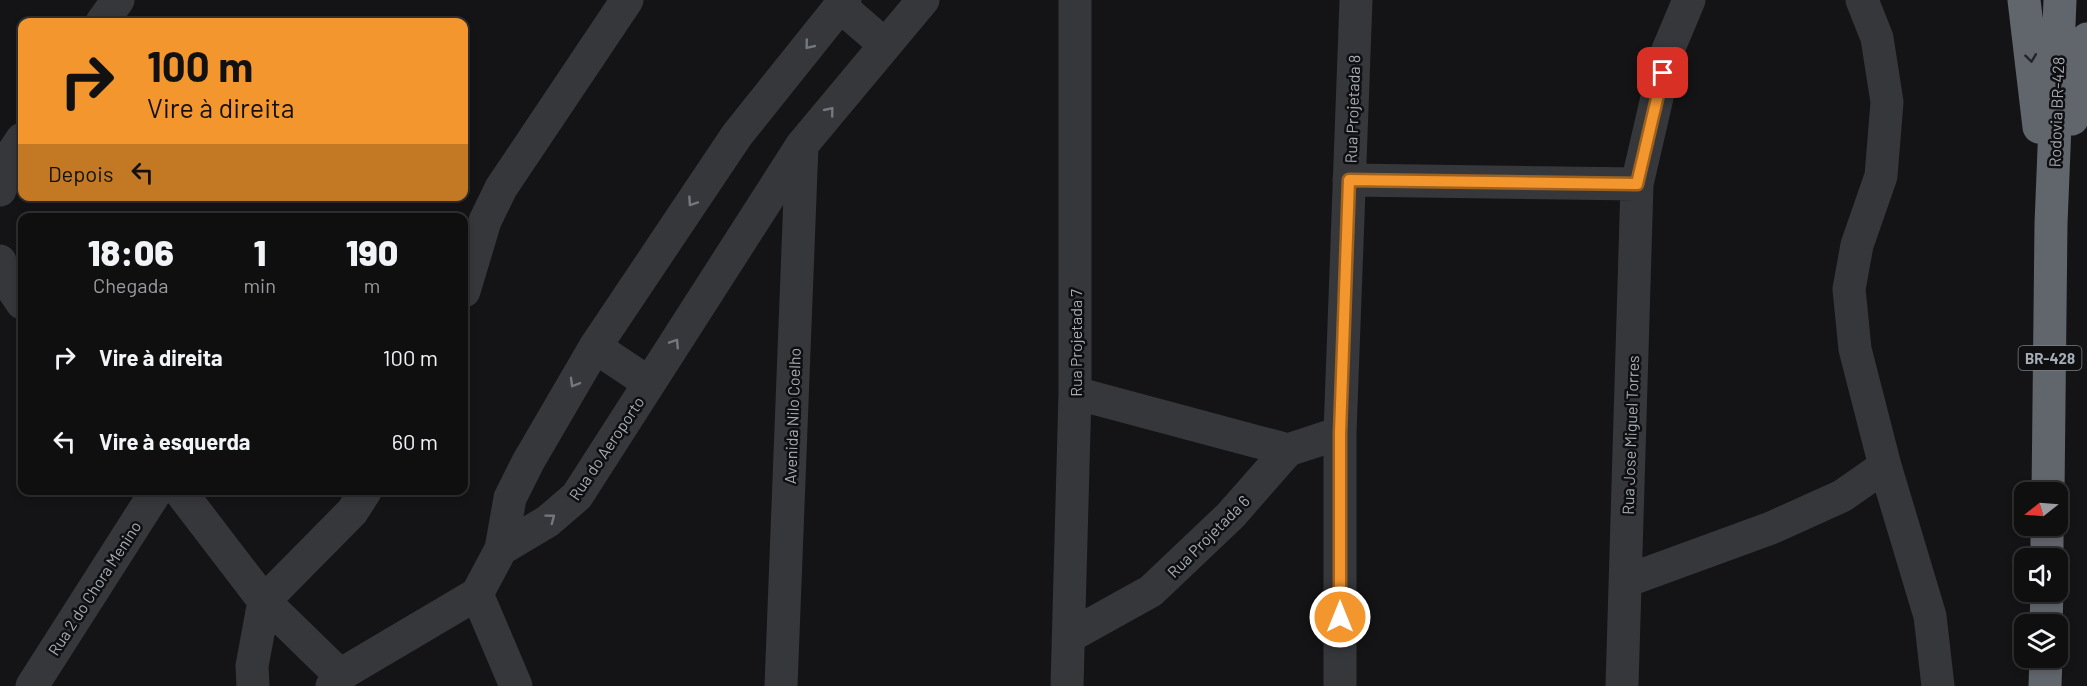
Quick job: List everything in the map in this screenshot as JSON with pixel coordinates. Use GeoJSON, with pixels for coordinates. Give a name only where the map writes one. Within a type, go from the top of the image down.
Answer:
{"type":"FeatureCollection","features":[{"type":"Feature","properties":{"kind":"highway"},"geometry":{"type":"LineString","coordinates":[[2024,0],[2051,224]]}},
{"type":"Feature","properties":{"kind":"highway","name":"Rodovia BR-428"},"geometry":{"type":"LineString","coordinates":[[2051,224],[2060,0]]}},
{"type":"Feature","properties":{"kind":"highway"},"geometry":{"type":"LineString","coordinates":[[2051,224],[2087,39]]}},
{"type":"Feature","properties":{"kind":"highway","name":"BR-428"},"geometry":{"type":"LineString","coordinates":[[2048,482],[2051,224]]}},
{"type":"Feature","properties":{"kind":"highway"},"geometry":{"type":"LineString","coordinates":[[2045,686],[2046,668]]}},
{"type":"Feature","properties":{"kind":"street"},"geometry":{"type":"LineString","coordinates":[[105,18],[118,0]]}},
{"type":"Feature","properties":{"kind":"street"},"geometry":{"type":"LineString","coordinates":[[468,277],[485,220],[501,188],[627,0]]}},
{"type":"Feature","properties":{"kind":"street","name":"Rua do Aeroporto"},"geometry":{"type":"LineString","coordinates":[[501,549],[548,521],[577,496],[802,145],[923,0]]}},
{"type":"Feature","properties":{"kind":"street","name":"Rua Projetada 7"},"geometry":{"type":"LineString","coordinates":[[1067,686],[1075,393],[1075,0]]}},
{"type":"Feature","properties":{"kind":"street","name":"Rua Projetada 8"},"geometry":{"type":"LineString","coordinates":[[1340,686],[1340,433],[1356,0]]}},
{"type":"Feature","properties":{"kind":"street","name":"Rua Jose Miguel Torres"},"geometry":{"type":"LineString","coordinates":[[1622,686],[1637,184],[1668,51],[1689,0]]}},
{"type":"Feature","properties":{"kind":"street"},"geometry":{"type":"LineString","coordinates":[[1863,0],[1877,38],[1887,102],[1881,176],[1857,245],[1849,289],[1855,349],[1885,466],[1930,616],[1938,686]]}},
{"type":"Feature","properties":{"kind":"street"},"geometry":{"type":"LineString","coordinates":[[183,495],[264,600],[336,680],[477,594],[501,549],[510,498],[528,462],[595,347],[737,135],[843,3],[884,44]]}},
{"type":"Feature","properties":{"kind":"street"},"geometry":{"type":"LineString","coordinates":[[0,190],[9,158],[18,145]]}},
{"type":"Feature","properties":{"kind":"street","name":"Avenida Nilo Coelho"},"geometry":{"type":"LineString","coordinates":[[781,686],[802,145]]}},
{"type":"Feature","properties":{"kind":"street"},"geometry":{"type":"LineString","coordinates":[[1349,180],[1637,184]]}},
{"type":"Feature","properties":{"kind":"street"},"geometry":{"type":"LineString","coordinates":[[0,261],[3,274],[18,297]]}},
{"type":"Feature","properties":{"kind":"street"},"geometry":{"type":"LineString","coordinates":[[595,347],[649,383]]}},
{"type":"Feature","properties":{"kind":"street"},"geometry":{"type":"LineString","coordinates":[[1075,393],[1288,450],[1340,433]]}},
{"type":"Feature","properties":{"kind":"street","name":"Rua Projetada 6"},"geometry":{"type":"LineString","coordinates":[[1070,636],[1151,591],[1231,516],[1288,450]]}},
{"type":"Feature","properties":{"kind":"street"},"geometry":{"type":"LineString","coordinates":[[1626,581],[1771,528],[1842,496],[1885,466]]}},
{"type":"Feature","properties":{"kind":"street","name":"Rua 2 do Chora Menino"},"geometry":{"type":"LineString","coordinates":[[32,686],[154,495]]}},
{"type":"Feature","properties":{"kind":"street"},"geometry":{"type":"LineString","coordinates":[[253,686],[252,666],[264,600],[352,512],[363,495]]}},
{"type":"Feature","properties":{"kind":"street"},"geometry":{"type":"LineString","coordinates":[[477,594],[525,685]]}},
{"type":"Feature","properties":{"kind":"route"},"geometry":{"type":"LineString","coordinates":[[1340,617],[1340,433],[1349,180],[1637,184],[1663,73]]}}]}
